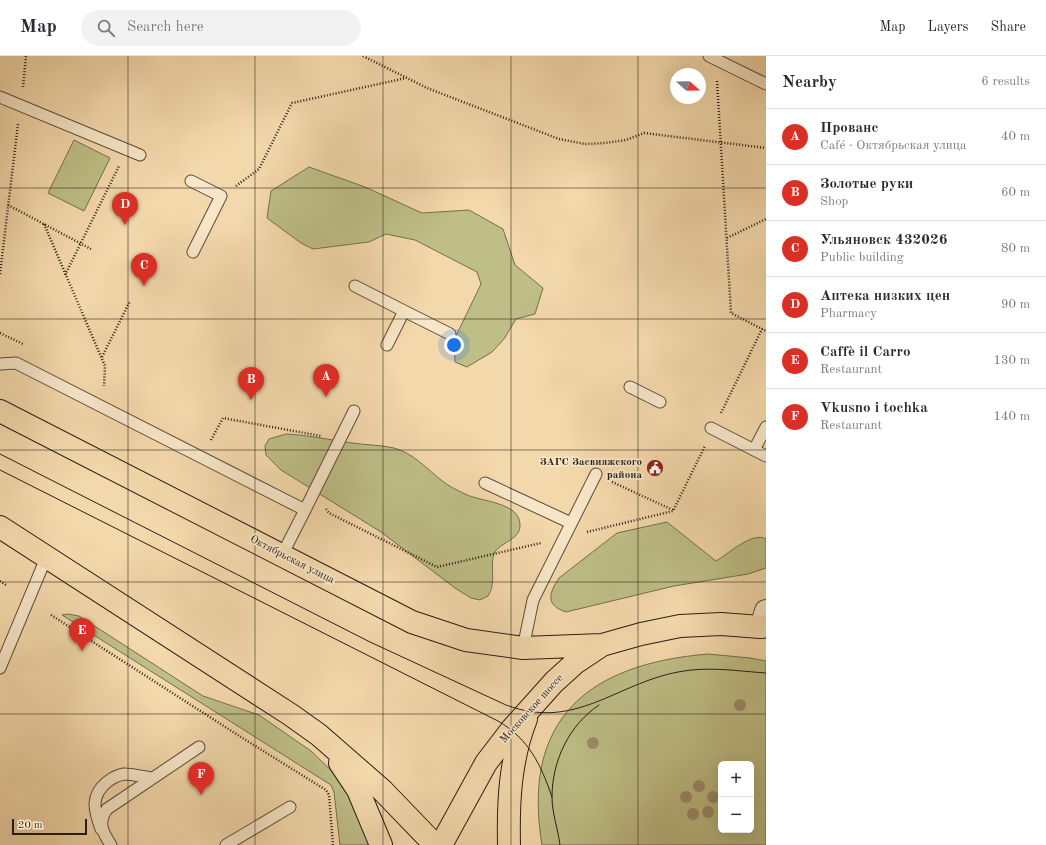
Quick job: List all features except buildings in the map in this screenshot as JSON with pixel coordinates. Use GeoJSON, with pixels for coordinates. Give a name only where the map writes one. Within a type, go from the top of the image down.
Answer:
{"type":"FeatureCollection","features":[{"type":"Feature","properties":{"kind":"main road","name":"Октябрьская улица"},"geometry":{"type":"LineString","coordinates":[[0,411],[412,622],[466,640],[523,648],[602,645]]}},
{"type":"Feature","properties":{"kind":"main road"},"geometry":{"type":"LineString","coordinates":[[0,527],[291,715],[319,735],[382,790],[435,845]]}},
{"type":"Feature","properties":{"kind":"main road","name":"Московское шоссе"},"geometry":{"type":"LineString","coordinates":[[441,845],[486,763],[512,729],[554,682],[576,663],[602,645],[641,634],[680,626],[765,623]]}},
{"type":"Feature","properties":{"kind":"main road"},"geometry":{"type":"LineString","coordinates":[[509,845],[509,800],[513,766],[519,736],[528,712]]}},
{"type":"Feature","properties":{"kind":"main road"},"geometry":{"type":"LineString","coordinates":[[319,735],[343,766],[358,790],[381,845]]}},
{"type":"Feature","properties":{"kind":"lane"},"geometry":{"type":"LineString","coordinates":[[712,58],[766,84]]}},
{"type":"Feature","properties":{"kind":"lane"},"geometry":{"type":"LineString","coordinates":[[0,97],[140,155]]}},
{"type":"Feature","properties":{"kind":"lane"},"geometry":{"type":"LineString","coordinates":[[191,181],[221,196],[193,252]]}},
{"type":"Feature","properties":{"kind":"lane"},"geometry":{"type":"LineString","coordinates":[[355,286],[450,334]]}},
{"type":"Feature","properties":{"kind":"lane"},"geometry":{"type":"LineString","coordinates":[[388,345],[404,311]]}},
{"type":"Feature","properties":{"kind":"lane"},"geometry":{"type":"LineString","coordinates":[[0,364],[16,363],[305,510]]}},
{"type":"Feature","properties":{"kind":"lane"},"geometry":{"type":"LineString","coordinates":[[630,387],[660,402]]}},
{"type":"Feature","properties":{"kind":"lane"},"geometry":{"type":"LineString","coordinates":[[282,555],[354,411]]}},
{"type":"Feature","properties":{"kind":"lane"},"geometry":{"type":"LineString","coordinates":[[754,450],[766,427]]}},
{"type":"Feature","properties":{"kind":"lane"},"geometry":{"type":"LineString","coordinates":[[712,429],[766,456]]}},
{"type":"Feature","properties":{"kind":"lane"},"geometry":{"type":"LineString","coordinates":[[523,648],[533,600],[596,474]]}},
{"type":"Feature","properties":{"kind":"lane"},"geometry":{"type":"LineString","coordinates":[[486,483],[571,523]]}},
{"type":"Feature","properties":{"kind":"lane"},"geometry":{"type":"LineString","coordinates":[[0,668],[46,558]]}},
{"type":"Feature","properties":{"kind":"lane"},"geometry":{"type":"LineString","coordinates":[[102,832],[102,820],[107,809],[199,747]]}},
{"type":"Feature","properties":{"kind":"lane"},"geometry":{"type":"LineString","coordinates":[[111,845],[102,832],[95,815],[95,799],[100,788],[117,776],[124,774],[152,778]]}},
{"type":"Feature","properties":{"kind":"lane"},"geometry":{"type":"LineString","coordinates":[[226,845],[290,807]]}},
{"type":"Feature","properties":{"kind":"path"},"geometry":{"type":"LineString","coordinates":[[0,274],[26,56]]}},
{"type":"Feature","properties":{"kind":"path"},"geometry":{"type":"LineString","coordinates":[[363,56],[427,88],[559,139],[585,144],[605,143],[626,140],[644,134],[766,148]]}},
{"type":"Feature","properties":{"kind":"path"},"geometry":{"type":"LineString","coordinates":[[712,58],[721,143],[731,313],[766,331]]}},
{"type":"Feature","properties":{"kind":"path"},"geometry":{"type":"LineString","coordinates":[[221,196],[258,169],[292,103],[406,78]]}},
{"type":"Feature","properties":{"kind":"path"},"geometry":{"type":"LineString","coordinates":[[65,275],[127,150]]}},
{"type":"Feature","properties":{"kind":"path"},"geometry":{"type":"LineString","coordinates":[[8,205],[91,249]]}},
{"type":"Feature","properties":{"kind":"path"},"geometry":{"type":"LineString","coordinates":[[727,238],[766,219]]}},
{"type":"Feature","properties":{"kind":"path"},"geometry":{"type":"LineString","coordinates":[[44,224],[106,366],[104,386]]}},
{"type":"Feature","properties":{"kind":"path"},"geometry":{"type":"LineString","coordinates":[[102,358],[130,301]]}},
{"type":"Feature","properties":{"kind":"path"},"geometry":{"type":"LineString","coordinates":[[673,511],[762,329]]}},
{"type":"Feature","properties":{"kind":"path"},"geometry":{"type":"LineString","coordinates":[[0,333],[30,348]]}},
{"type":"Feature","properties":{"kind":"path"},"geometry":{"type":"LineString","coordinates":[[98,382],[112,390]]}},
{"type":"Feature","properties":{"kind":"path"},"geometry":{"type":"LineString","coordinates":[[211,440],[223,418],[341,439]]}},
{"type":"Feature","properties":{"kind":"path"},"geometry":{"type":"LineString","coordinates":[[204,436],[218,444]]}},
{"type":"Feature","properties":{"kind":"path"},"geometry":{"type":"LineString","coordinates":[[596,474],[673,511]]}},
{"type":"Feature","properties":{"kind":"path"},"geometry":{"type":"LineString","coordinates":[[314,492],[329,513],[437,567],[673,511]]}},
{"type":"Feature","properties":{"kind":"path"},"geometry":{"type":"LineString","coordinates":[[0,581],[6,585]]}},
{"type":"Feature","properties":{"kind":"path"},"geometry":{"type":"LineString","coordinates":[[51,615],[237,735],[326,790],[329,795],[333,845]]}},
{"type":"Feature","properties":{"kind":"green space"},"geometry":{"type":"Polygon","coordinates":[[[74,140],[110,158],[84,211],[48,193],[74,140]]]}},
{"type":"Feature","properties":{"kind":"green space"},"geometry":{"type":"Polygon","coordinates":[[[309,167],[365,187],[422,213],[469,210],[503,229],[515,265],[543,288],[535,314],[516,319],[504,339],[492,352],[467,367],[455,362],[454,340],[481,284],[477,272],[415,240],[386,234],[369,242],[313,249],[301,243],[267,218],[271,191],[309,167]]]}},
{"type":"Feature","properties":{"kind":"green space"},"geometry":{"type":"Polygon","coordinates":[[[286,434],[384,446],[401,450],[414,457],[453,488],[472,497],[498,504],[513,511],[518,517],[520,529],[518,534],[498,548],[495,552],[493,560],[492,586],[488,596],[480,600],[471,598],[455,588],[381,532],[281,470],[266,455],[265,446],[269,439],[286,434]]]}},
{"type":"Feature","properties":{"kind":"green space"},"geometry":{"type":"Polygon","coordinates":[[[667,522],[716,561],[741,544],[754,538],[761,537],[766,539],[766,568],[748,574],[674,586],[566,612],[559,609],[552,602],[551,594],[559,578],[617,533],[667,522]]]}},
{"type":"Feature","properties":{"kind":"green space"},"geometry":{"type":"Polygon","coordinates":[[[68,614],[79,616],[203,696],[259,715],[311,751],[336,775],[356,804],[374,845],[340,845],[334,792],[331,785],[62,615],[68,614]]]}},
{"type":"Feature","properties":{"kind":"green space"},"geometry":{"type":"Polygon","coordinates":[[[708,654],[766,661],[766,845],[542,845],[538,801],[542,763],[554,731],[572,706],[598,685],[629,670],[666,660],[708,654]]]}},
{"type":"Feature","properties":{"kind":"tram line"},"geometry":{"type":"LineString","coordinates":[[0,454],[370,642],[506,705],[531,712],[553,712],[574,709],[594,703],[655,678],[678,672],[711,669],[766,673]]}},
{"type":"Feature","properties":{"kind":"tram line"},"geometry":{"type":"LineString","coordinates":[[0,470],[498,721],[509,728],[526,745],[538,764],[552,797]]}},
{"type":"Feature","properties":{"kind":"tram line"},"geometry":{"type":"LineString","coordinates":[[560,845],[552,803],[555,770],[564,745],[571,733],[588,713],[599,705]]}},
{"type":"Feature","properties":{"kind":"place","name":"Аптека низких цен"},"geometry":{"type":"Point","coordinates":[125,225]}},
{"type":"Feature","properties":{"kind":"place","name":"Ульяновск 432026"},"geometry":{"type":"Point","coordinates":[144,286]}},
{"type":"Feature","properties":{"kind":"place","name":"Прованс"},"geometry":{"type":"Point","coordinates":[326,397]}},
{"type":"Feature","properties":{"kind":"place","name":"Золотые руки"},"geometry":{"type":"Point","coordinates":[251,400]}},
{"type":"Feature","properties":{"kind":"place","name":"ЗАГС Засвияжского района"},"geometry":{"type":"Point","coordinates":[655,468]}},
{"type":"Feature","properties":{"kind":"place","name":"Caffè il Carro"},"geometry":{"type":"Point","coordinates":[82,651]}},
{"type":"Feature","properties":{"kind":"place","name":"Vkusno i tochka"},"geometry":{"type":"Point","coordinates":[201,795]}}]}
